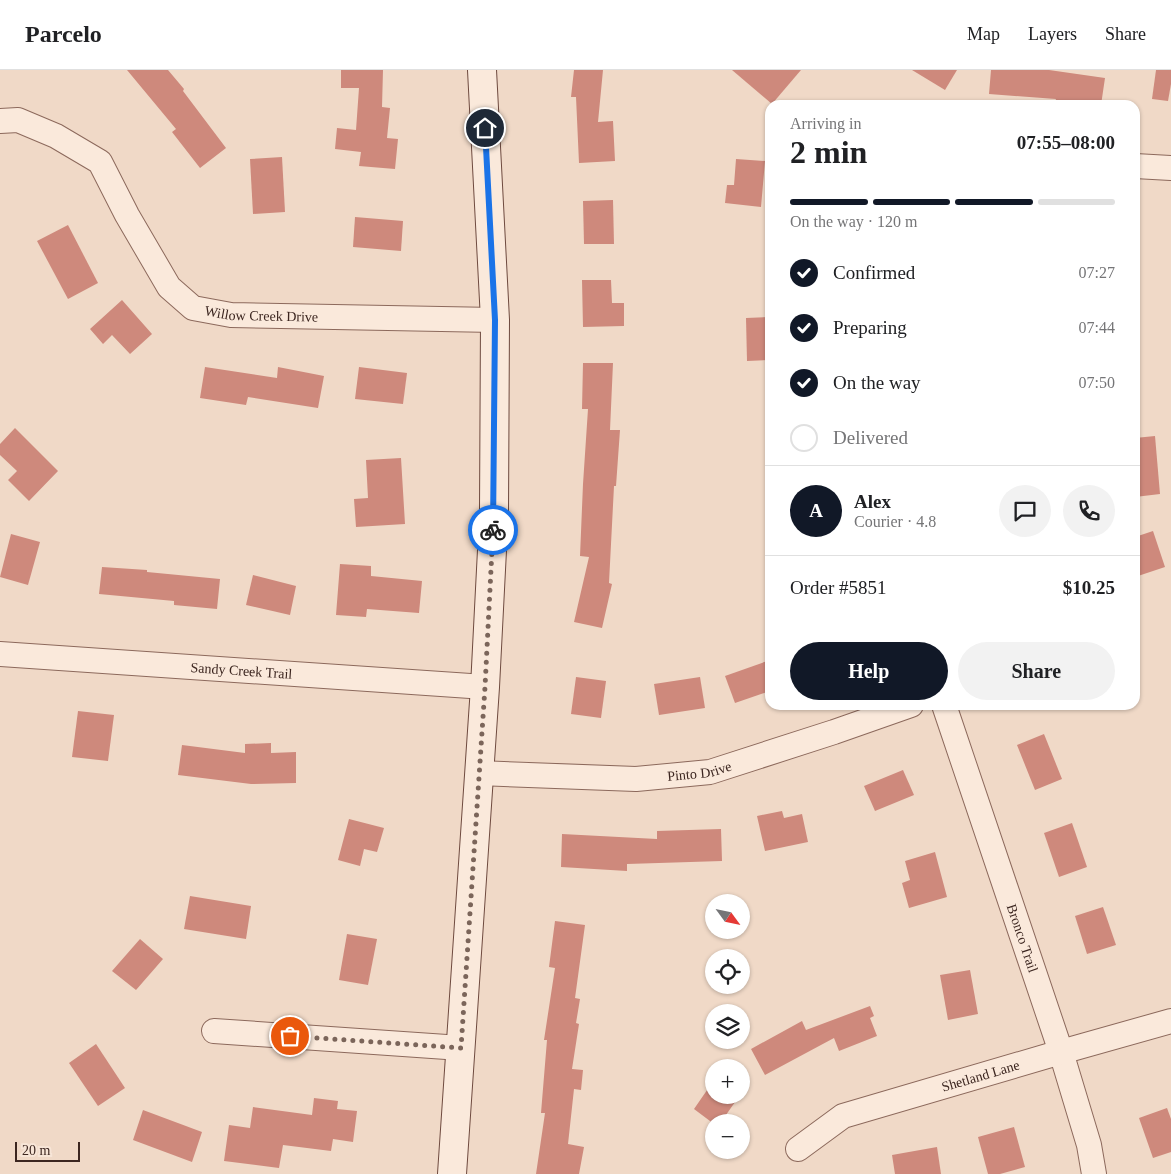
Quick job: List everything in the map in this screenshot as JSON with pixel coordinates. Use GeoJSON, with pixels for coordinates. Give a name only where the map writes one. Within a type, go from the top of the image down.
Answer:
{"type":"FeatureCollection","features":[{"type":"Feature","properties":{"kind":"street"},"geometry":{"type":"LineString","coordinates":[[452,1174],[485,687],[494,510],[495,320],[482,70]]}},
{"type":"Feature","properties":{"kind":"street","name":"Willow Creek Drive"},"geometry":{"type":"LineString","coordinates":[[0,121],[18,120],[56,136],[100,162],[127,215],[169,287],[193,308],[231,315],[495,320]]}},
{"type":"Feature","properties":{"kind":"street"},"geometry":{"type":"LineString","coordinates":[[1140,166],[1171,168]]}},
{"type":"Feature","properties":{"kind":"street","name":"Sandy Creek Trail"},"geometry":{"type":"LineString","coordinates":[[0,654],[485,687]]}},
{"type":"Feature","properties":{"kind":"street","name":"Pinto Drive"},"geometry":{"type":"LineString","coordinates":[[478,773],[636,779],[710,772],[897,710]]}},
{"type":"Feature","properties":{"kind":"street","name":"Bronco Trail"},"geometry":{"type":"LineString","coordinates":[[946,710],[1061,1052],[1089,1145],[1094,1174]]}},
{"type":"Feature","properties":{"kind":"street","name":"Shetland Lane"},"geometry":{"type":"LineString","coordinates":[[798,1149],[843,1116],[1171,1021]]}},
{"type":"Feature","properties":{"kind":"street"},"geometry":{"type":"LineString","coordinates":[[214,1031],[461,1048]]}},
{"type":"Feature","properties":{"kind":"building"},"geometry":{"type":"Polygon","coordinates":[[[127,70],[168,70],[184,89],[183,91],[226,148],[200,168],[172,132],[176,129],[127,70]]]}},
{"type":"Feature","properties":{"kind":"building"},"geometry":{"type":"Polygon","coordinates":[[[341,70],[383,70],[382,107],[390,108],[387,138],[398,139],[395,169],[359,166],[361,152],[335,149],[337,128],[356,130],[359,88],[341,88],[341,70]]]}},
{"type":"Feature","properties":{"kind":"building"},"geometry":{"type":"Polygon","coordinates":[[[574,70],[603,70],[598,122],[613,121],[615,161],[579,163],[576,97],[571,97],[574,70]]]}},
{"type":"Feature","properties":{"kind":"building"},"geometry":{"type":"Polygon","coordinates":[[[732,70],[801,70],[775,100],[767,100],[732,70]]]}},
{"type":"Feature","properties":{"kind":"building"},"geometry":{"type":"Polygon","coordinates":[[[912,70],[957,70],[945,90],[912,70]]]}},
{"type":"Feature","properties":{"kind":"building"},"geometry":{"type":"Polygon","coordinates":[[[991,70],[1049,70],[1105,78],[1102,100],[1056,100],[989,94],[991,70]]]}},
{"type":"Feature","properties":{"kind":"building"},"geometry":{"type":"Polygon","coordinates":[[[1156,70],[1171,70],[1168,101],[1152,99],[1156,70]]]}},
{"type":"Feature","properties":{"kind":"building"},"geometry":{"type":"Polygon","coordinates":[[[282,157],[285,212],[253,214],[250,159],[282,157]]]}},
{"type":"Feature","properties":{"kind":"building"},"geometry":{"type":"Polygon","coordinates":[[[736,159],[765,161],[761,207],[725,203],[727,185],[734,185],[736,159]]]}},
{"type":"Feature","properties":{"kind":"building"},"geometry":{"type":"Polygon","coordinates":[[[613,200],[614,244],[584,244],[583,201],[613,200]]]}},
{"type":"Feature","properties":{"kind":"building"},"geometry":{"type":"Polygon","coordinates":[[[355,217],[403,221],[401,251],[353,247],[355,217]]]}},
{"type":"Feature","properties":{"kind":"building"},"geometry":{"type":"Polygon","coordinates":[[[68,225],[98,283],[68,299],[37,241],[68,225]]]}},
{"type":"Feature","properties":{"kind":"building"},"geometry":{"type":"Polygon","coordinates":[[[582,280],[611,280],[612,303],[624,303],[624,326],[583,327],[582,280]]]}},
{"type":"Feature","properties":{"kind":"building"},"geometry":{"type":"Polygon","coordinates":[[[122,300],[152,334],[130,354],[112,335],[103,344],[90,329],[122,300]]]}},
{"type":"Feature","properties":{"kind":"building"},"geometry":{"type":"Polygon","coordinates":[[[765,317],[765,360],[747,361],[746,318],[765,317]]]}},
{"type":"Feature","properties":{"kind":"building"},"geometry":{"type":"Polygon","coordinates":[[[583,363],[613,363],[610,430],[620,430],[616,486],[614,486],[609,583],[612,584],[602,628],[574,622],[589,557],[580,556],[588,409],[582,409],[583,363]]]}},
{"type":"Feature","properties":{"kind":"building"},"geometry":{"type":"Polygon","coordinates":[[[205,367],[277,378],[278,367],[324,376],[318,408],[248,397],[246,405],[200,398],[205,367]]]}},
{"type":"Feature","properties":{"kind":"building"},"geometry":{"type":"Polygon","coordinates":[[[359,367],[407,373],[403,404],[355,399],[359,367]]]}},
{"type":"Feature","properties":{"kind":"building"},"geometry":{"type":"Polygon","coordinates":[[[15,428],[58,471],[29,501],[8,480],[17,471],[0,455],[0,444],[15,428]]]}},
{"type":"Feature","properties":{"kind":"building"},"geometry":{"type":"Polygon","coordinates":[[[1155,436],[1160,494],[1140,496],[1140,438],[1155,436]]]}},
{"type":"Feature","properties":{"kind":"building"},"geometry":{"type":"Polygon","coordinates":[[[401,458],[405,524],[356,527],[354,499],[368,498],[366,460],[401,458]]]}},
{"type":"Feature","properties":{"kind":"building"},"geometry":{"type":"Polygon","coordinates":[[[1153,531],[1165,567],[1140,575],[1140,535],[1153,531]]]}},
{"type":"Feature","properties":{"kind":"building"},"geometry":{"type":"Polygon","coordinates":[[[11,534],[40,542],[28,585],[0,577],[11,534]]]}},
{"type":"Feature","properties":{"kind":"building"},"geometry":{"type":"Polygon","coordinates":[[[340,564],[371,566],[371,576],[422,581],[419,613],[367,609],[366,617],[336,615],[340,564]]]}},
{"type":"Feature","properties":{"kind":"building"},"geometry":{"type":"Polygon","coordinates":[[[102,567],[147,570],[147,572],[220,579],[217,609],[174,605],[174,601],[99,594],[102,567]]]}},
{"type":"Feature","properties":{"kind":"building"},"geometry":{"type":"Polygon","coordinates":[[[253,575],[296,586],[290,615],[246,605],[253,575]]]}},
{"type":"Feature","properties":{"kind":"building"},"geometry":{"type":"Polygon","coordinates":[[[765,662],[765,693],[735,703],[725,676],[765,662]]]}},
{"type":"Feature","properties":{"kind":"building"},"geometry":{"type":"Polygon","coordinates":[[[576,677],[606,681],[601,718],[571,714],[576,677]]]}},
{"type":"Feature","properties":{"kind":"building"},"geometry":{"type":"Polygon","coordinates":[[[700,677],[705,708],[659,715],[654,684],[700,677]]]}},
{"type":"Feature","properties":{"kind":"building"},"geometry":{"type":"Polygon","coordinates":[[[78,711],[114,715],[108,761],[72,757],[78,711]]]}},
{"type":"Feature","properties":{"kind":"building"},"geometry":{"type":"Polygon","coordinates":[[[1044,734],[1062,779],[1035,790],[1017,745],[1044,734]]]}},
{"type":"Feature","properties":{"kind":"building"},"geometry":{"type":"Polygon","coordinates":[[[271,743],[271,753],[296,752],[296,783],[251,784],[178,775],[182,745],[245,753],[245,744],[271,743]]]}},
{"type":"Feature","properties":{"kind":"building"},"geometry":{"type":"Polygon","coordinates":[[[903,770],[914,795],[875,811],[864,786],[903,770]]]}},
{"type":"Feature","properties":{"kind":"building"},"geometry":{"type":"Polygon","coordinates":[[[782,811],[784,818],[802,814],[808,842],[765,851],[757,816],[782,811]]]}},
{"type":"Feature","properties":{"kind":"building"},"geometry":{"type":"Polygon","coordinates":[[[349,819],[384,828],[377,852],[364,849],[360,866],[338,860],[349,819]]]}},
{"type":"Feature","properties":{"kind":"building"},"geometry":{"type":"Polygon","coordinates":[[[1072,823],[1087,867],[1059,877],[1044,833],[1072,823]]]}},
{"type":"Feature","properties":{"kind":"building"},"geometry":{"type":"Polygon","coordinates":[[[721,829],[722,861],[627,864],[627,871],[561,867],[562,834],[657,839],[657,831],[721,829]]]}},
{"type":"Feature","properties":{"kind":"building"},"geometry":{"type":"Polygon","coordinates":[[[935,852],[947,897],[909,908],[902,883],[910,880],[905,861],[935,852]]]}},
{"type":"Feature","properties":{"kind":"building"},"geometry":{"type":"Polygon","coordinates":[[[190,896],[251,906],[246,939],[184,929],[190,896]]]}},
{"type":"Feature","properties":{"kind":"building"},"geometry":{"type":"Polygon","coordinates":[[[1103,907],[1116,945],[1087,954],[1075,916],[1103,907]]]}},
{"type":"Feature","properties":{"kind":"building"},"geometry":{"type":"Polygon","coordinates":[[[555,921],[585,925],[575,998],[580,999],[576,1023],[579,1024],[572,1069],[583,1070],[581,1090],[574,1089],[568,1144],[584,1147],[579,1174],[536,1174],[545,1113],[541,1113],[547,1040],[544,1040],[555,968],[549,967],[555,921]]]}},
{"type":"Feature","properties":{"kind":"building"},"geometry":{"type":"Polygon","coordinates":[[[347,934],[377,939],[368,985],[339,980],[347,934]]]}},
{"type":"Feature","properties":{"kind":"building"},"geometry":{"type":"Polygon","coordinates":[[[140,939],[163,959],[136,990],[112,971],[140,939]]]}},
{"type":"Feature","properties":{"kind":"building"},"geometry":{"type":"Polygon","coordinates":[[[970,970],[978,1014],[948,1020],[940,975],[970,970]]]}},
{"type":"Feature","properties":{"kind":"building"},"geometry":{"type":"Polygon","coordinates":[[[870,1006],[874,1016],[870,1018],[877,1036],[839,1051],[834,1038],[765,1075],[751,1049],[802,1021],[806,1030],[870,1006]]]}},
{"type":"Feature","properties":{"kind":"building"},"geometry":{"type":"Polygon","coordinates":[[[96,1044],[125,1088],[98,1106],[69,1063],[96,1044]]]}},
{"type":"Feature","properties":{"kind":"building"},"geometry":{"type":"Polygon","coordinates":[[[705,1093],[705,1104],[734,1104],[727,1114],[705,1114],[705,1117],[694,1109],[705,1093]]]}},
{"type":"Feature","properties":{"kind":"building"},"geometry":{"type":"Polygon","coordinates":[[[314,1098],[338,1101],[337,1109],[357,1111],[353,1142],[333,1139],[331,1151],[283,1145],[279,1168],[224,1161],[229,1125],[250,1128],[253,1107],[312,1115],[314,1098]]]}},
{"type":"Feature","properties":{"kind":"building"},"geometry":{"type":"Polygon","coordinates":[[[1167,1108],[1171,1119],[1171,1152],[1153,1158],[1139,1118],[1167,1108]]]}},
{"type":"Feature","properties":{"kind":"building"},"geometry":{"type":"Polygon","coordinates":[[[143,1110],[202,1132],[192,1162],[133,1140],[143,1110]]]}},
{"type":"Feature","properties":{"kind":"building"},"geometry":{"type":"Polygon","coordinates":[[[1014,1127],[1025,1167],[1000,1174],[988,1174],[978,1137],[1014,1127]]]}},
{"type":"Feature","properties":{"kind":"building"},"geometry":{"type":"Polygon","coordinates":[[[937,1147],[941,1174],[895,1174],[892,1155],[937,1147]]]}},
{"type":"Feature","properties":{"kind":"way so far"},"geometry":{"type":"LineString","coordinates":[[290,1036],[461,1048],[485,687],[493,530]]}},
{"type":"Feature","properties":{"kind":"route"},"geometry":{"type":"LineString","coordinates":[[485,128],[495,320],[493,530]]}}]}
